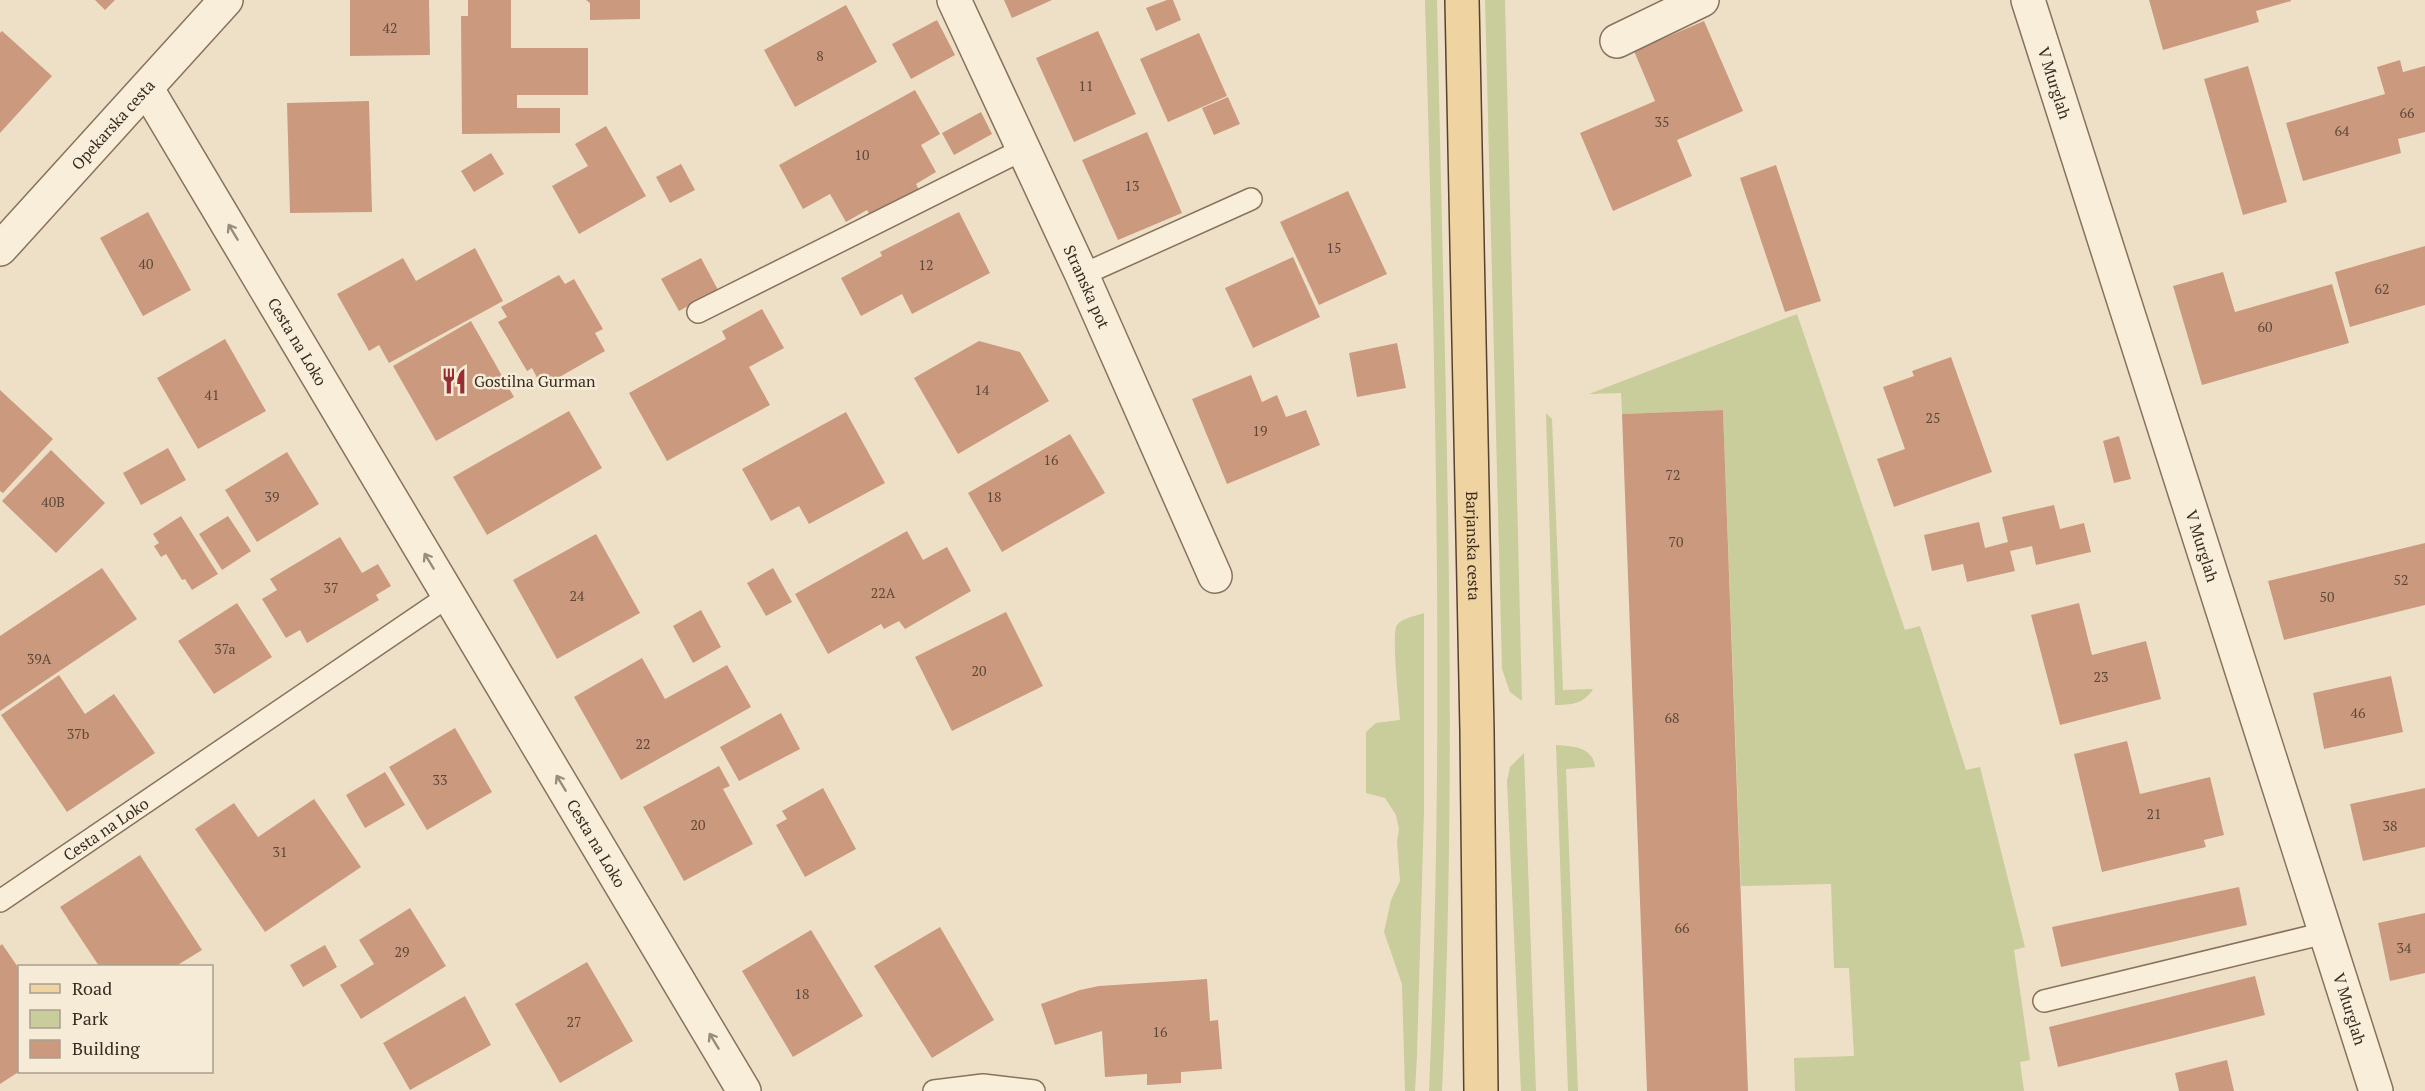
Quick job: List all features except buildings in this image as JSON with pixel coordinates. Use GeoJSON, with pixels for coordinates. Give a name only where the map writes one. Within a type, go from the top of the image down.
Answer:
{"type":"FeatureCollection","features":[{"type":"Feature","properties":{"kind":"main road","name":"Barjanska cesta"},"geometry":{"type":"LineString","coordinates":[[1462,0],[1477,719],[1481,1091]]}},
{"type":"Feature","properties":{"kind":"street","name":"Opekarska cesta"},"geometry":{"type":"LineString","coordinates":[[0,249],[226,0]]}},
{"type":"Feature","properties":{"kind":"street","name":"Stranska pot"},"geometry":{"type":"LineString","coordinates":[[954,0],[1082,275],[1215,576]]}},
{"type":"Feature","properties":{"kind":"street"},"geometry":{"type":"LineString","coordinates":[[1617,41],[1702,0]]}},
{"type":"Feature","properties":{"kind":"street","name":"V Murglah"},"geometry":{"type":"LineString","coordinates":[[2028,0],[2376,1091]]}},
{"type":"Feature","properties":{"kind":"street","name":"Cesta na Loko"},"geometry":{"type":"LineString","coordinates":[[147,89],[744,1091]]}},
{"type":"Feature","properties":{"kind":"lane"},"geometry":{"type":"LineString","coordinates":[[698,312],[1024,149]]}},
{"type":"Feature","properties":{"kind":"lane"},"geometry":{"type":"LineString","coordinates":[[1082,275],[1251,199]]}},
{"type":"Feature","properties":{"kind":"lane","name":"Cesta na Loko"},"geometry":{"type":"LineString","coordinates":[[0,901],[450,595]]}},
{"type":"Feature","properties":{"kind":"lane"},"geometry":{"type":"LineString","coordinates":[[2044,1001],[2325,933]]}},
{"type":"Feature","properties":{"kind":"lane"},"geometry":{"type":"LineString","coordinates":[[934,1091],[984,1085],[1034,1091]]}},
{"type":"Feature","properties":{"kind":"green space"},"geometry":{"type":"Polygon","coordinates":[[[1425,0],[1437,0],[1446,409],[1450,682],[1447,955],[1442,1091],[1429,1091],[1437,818],[1437,546],[1425,0]]]}},
{"type":"Feature","properties":{"kind":"green space"},"geometry":{"type":"Polygon","coordinates":[[[1485,0],[1505,0],[1522,701],[1510,692],[1502,669],[1485,0]]]}},
{"type":"Feature","properties":{"kind":"green space"},"geometry":{"type":"Polygon","coordinates":[[[1797,314],[1905,630],[1920,626],[1966,770],[1980,767],[2025,947],[2014,950],[2030,1060],[2020,1062],[2024,1091],[1795,1091],[1794,1058],[1854,1056],[1849,968],[1834,968],[1831,884],[1741,886],[1723,410],[1622,414],[1621,393],[1589,394],[1797,314]]]}},
{"type":"Feature","properties":{"kind":"green space"},"geometry":{"type":"Polygon","coordinates":[[[1546,413],[1552,419],[1563,690],[1593,689],[1581,701],[1566,705],[1555,705],[1546,413]]]}},
{"type":"Feature","properties":{"kind":"green space"},"geometry":{"type":"Polygon","coordinates":[[[1424,613],[1424,810],[1417,1055],[1415,1091],[1405,1091],[1402,984],[1384,932],[1391,900],[1400,881],[1397,842],[1399,829],[1396,815],[1385,798],[1366,793],[1366,732],[1376,723],[1400,720],[1395,630],[1402,621],[1424,613]]]}},
{"type":"Feature","properties":{"kind":"green space"},"geometry":{"type":"Polygon","coordinates":[[[1556,745],[1581,749],[1590,755],[1595,767],[1566,769],[1578,1091],[1568,1091],[1556,745]]]}},
{"type":"Feature","properties":{"kind":"green space"},"geometry":{"type":"Polygon","coordinates":[[[1524,753],[1536,1091],[1521,1091],[1507,781],[1510,767],[1524,753]]]}},
{"type":"Feature","properties":{"kind":"place","name":"Gostilna Gurman"},"geometry":{"type":"Point","coordinates":[454,381]}}]}
